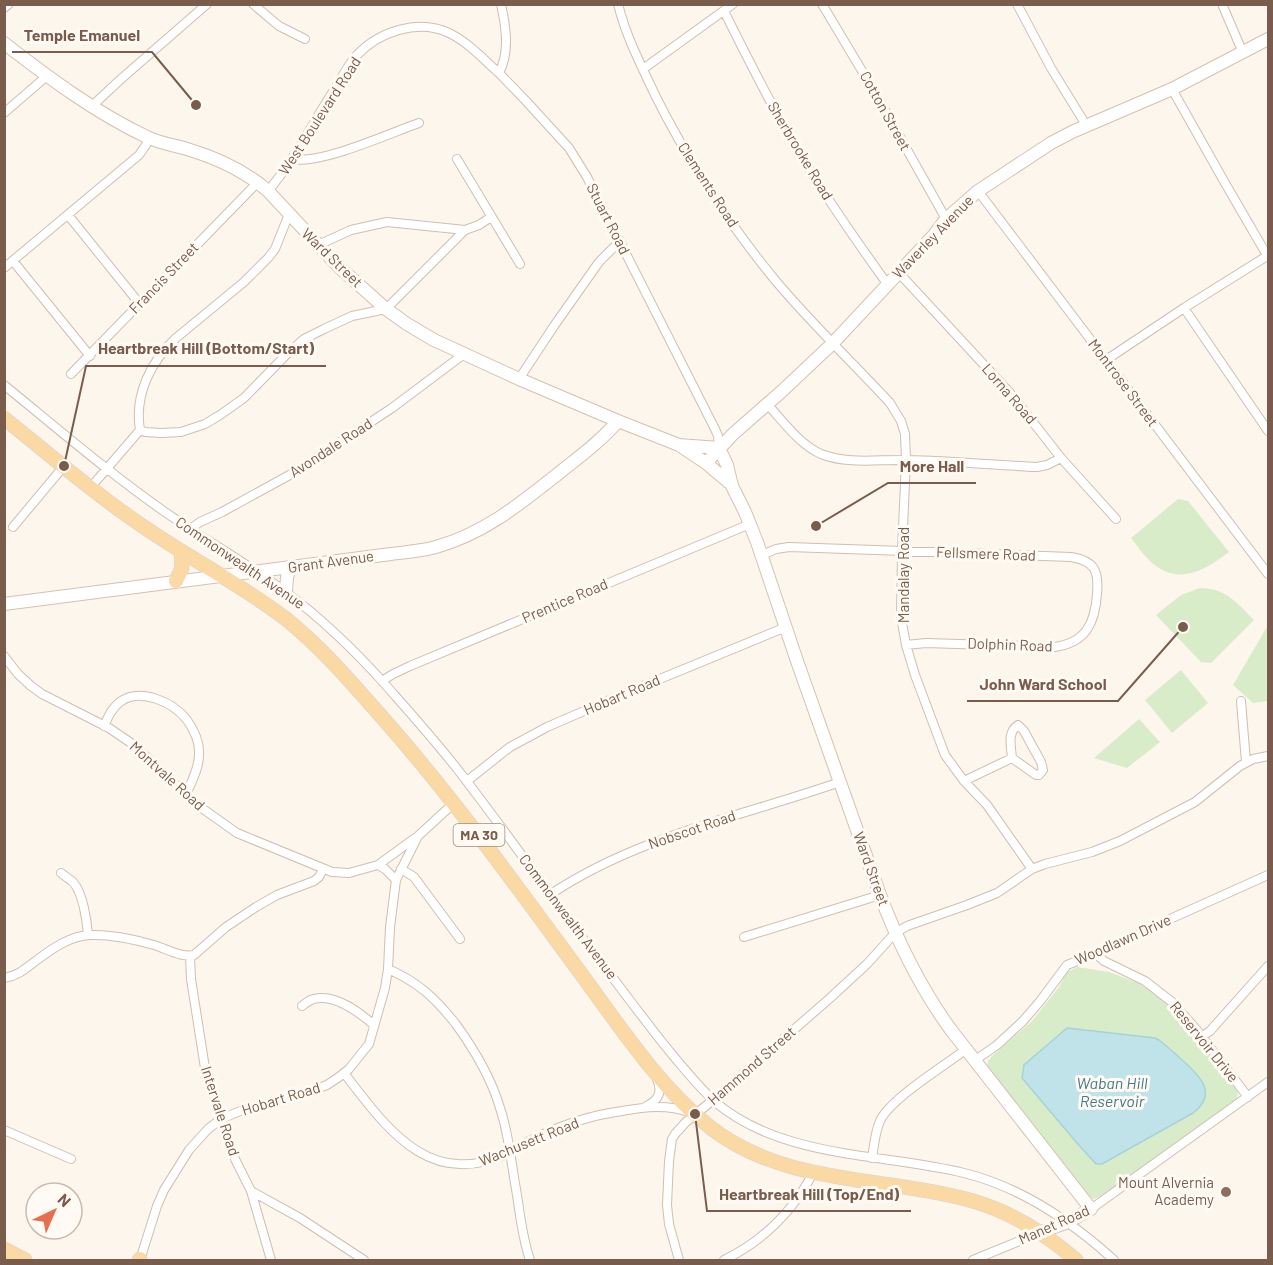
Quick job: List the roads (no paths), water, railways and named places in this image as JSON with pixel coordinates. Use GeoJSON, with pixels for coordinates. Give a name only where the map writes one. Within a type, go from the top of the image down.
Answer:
{"type":"FeatureCollection","features":[{"type":"Feature","properties":{"kind":"main road","name":"Commonwealth Avenue"},"geometry":{"type":"LineString","coordinates":[[4,418],[138,523],[275,611],[312,642],[380,714],[454,803],[653,1070],[714,1131],[749,1151],[790,1167],[813,1173],[931,1191],[975,1201],[998,1210],[1039,1233],[1076,1260]]}},
{"type":"Feature","properties":{"kind":"main road"},"geometry":{"type":"LineString","coordinates":[[176,581],[182,566],[181,551]]}},
{"type":"Feature","properties":{"kind":"main road"},"geometry":{"type":"LineString","coordinates":[[4,1249],[25,1260]]}},
{"type":"Feature","properties":{"kind":"street"},"geometry":{"type":"LineString","coordinates":[[4,8],[9,4]]}},
{"type":"Feature","properties":{"kind":"street"},"geometry":{"type":"LineString","coordinates":[[92,106],[207,4]]}},
{"type":"Feature","properties":{"kind":"street"},"geometry":{"type":"LineString","coordinates":[[253,4],[279,26],[305,39]]}},
{"type":"Feature","properties":{"kind":"street"},"geometry":{"type":"LineString","coordinates":[[499,73],[505,62],[506,44],[501,4]]}},
{"type":"Feature","properties":{"kind":"street","name":"Clements Road"},"geometry":{"type":"LineString","coordinates":[[618,4],[643,69],[665,115],[691,160],[731,222],[774,278],[833,343]]}},
{"type":"Feature","properties":{"kind":"street"},"geometry":{"type":"LineString","coordinates":[[643,69],[733,4]]}},
{"type":"Feature","properties":{"kind":"street","name":"Cotton Street"},"geometry":{"type":"LineString","coordinates":[[822,4],[946,219]]}},
{"type":"Feature","properties":{"kind":"street"},"geometry":{"type":"LineString","coordinates":[[1017,4],[1051,68],[1086,125]]}},
{"type":"Feature","properties":{"kind":"street"},"geometry":{"type":"LineString","coordinates":[[1222,4],[1243,53]]}},
{"type":"Feature","properties":{"kind":"street","name":"Sherbrooke Road"},"geometry":{"type":"LineString","coordinates":[[723,11],[800,154],[888,285]]}},
{"type":"Feature","properties":{"kind":"street","name":"West Boulevard Road"},"geometry":{"type":"LineString","coordinates":[[268,191],[293,159],[356,56],[386,34],[406,28],[429,28],[448,32],[470,46],[499,73]]}},
{"type":"Feature","properties":{"kind":"street","name":"Waverley Avenue"},"geometry":{"type":"LineString","coordinates":[[706,463],[733,434],[833,343],[934,235],[946,219],[978,191],[1052,143],[1086,125],[1172,89],[1269,39]]}},
{"type":"Feature","properties":{"kind":"street","name":"Ward Street"},"geometry":{"type":"LineString","coordinates":[[4,43],[119,123],[150,139],[216,159],[258,182],[339,267],[386,309],[407,324],[434,340],[519,379],[679,445],[706,463],[732,486]]}},
{"type":"Feature","properties":{"kind":"street","name":"Stuart Road"},"geometry":{"type":"LineString","coordinates":[[499,73],[569,148],[587,177],[715,429],[719,448]]}},
{"type":"Feature","properties":{"kind":"street"},"geometry":{"type":"LineString","coordinates":[[4,113],[48,75]]}},
{"type":"Feature","properties":{"kind":"street"},"geometry":{"type":"LineString","coordinates":[[1106,360],[1268,256],[1172,89]]}},
{"type":"Feature","properties":{"kind":"street"},"geometry":{"type":"LineString","coordinates":[[293,159],[303,161],[360,146],[419,123]]}},
{"type":"Feature","properties":{"kind":"street"},"geometry":{"type":"LineString","coordinates":[[4,268],[139,154],[150,139]]}},
{"type":"Feature","properties":{"kind":"street"},"geometry":{"type":"LineString","coordinates":[[457,159],[520,264]]}},
{"type":"Feature","properties":{"kind":"street","name":"Francis Street"},"geometry":{"type":"LineString","coordinates":[[71,374],[258,182]]}},
{"type":"Feature","properties":{"kind":"street","name":"Montrose Street"},"geometry":{"type":"LineString","coordinates":[[978,191],[1269,574]]}},
{"type":"Feature","properties":{"kind":"street"},"geometry":{"type":"LineString","coordinates":[[91,487],[140,430],[141,397],[146,378],[155,361],[168,345],[244,282],[268,258],[275,249],[289,214]]}},
{"type":"Feature","properties":{"kind":"street"},"geometry":{"type":"LineString","coordinates":[[68,215],[139,303]]}},
{"type":"Feature","properties":{"kind":"street"},"geometry":{"type":"LineString","coordinates":[[140,430],[160,434],[181,432],[213,420],[236,405],[304,339],[352,316],[386,309],[465,230],[491,217]]}},
{"type":"Feature","properties":{"kind":"street"},"geometry":{"type":"LineString","coordinates":[[318,245],[351,230],[387,222],[465,230]]}},
{"type":"Feature","properties":{"kind":"street"},"geometry":{"type":"LineString","coordinates":[[519,379],[599,262],[620,241]]}},
{"type":"Feature","properties":{"kind":"street"},"geometry":{"type":"LineString","coordinates":[[13,261],[90,356]]}},
{"type":"Feature","properties":{"kind":"street","name":"Lorna Road"},"geometry":{"type":"LineString","coordinates":[[898,273],[1011,394],[1061,458],[1116,519]]}},
{"type":"Feature","properties":{"kind":"street"},"geometry":{"type":"LineString","coordinates":[[1184,308],[1269,431]]}},
{"type":"Feature","properties":{"kind":"street","name":"Mandalay Road"},"geometry":{"type":"LineString","coordinates":[[833,343],[890,403],[901,421],[905,434],[901,617],[915,675],[942,748],[964,781],[987,805],[1032,869]]}},
{"type":"Feature","properties":{"kind":"street","name":"Avondale Road"},"geometry":{"type":"LineString","coordinates":[[190,529],[295,472],[392,408],[464,354]]}},
{"type":"Feature","properties":{"kind":"street","name":"Commonwealth Avenue"},"geometry":{"type":"LineString","coordinates":[[4,385],[138,493],[286,592],[332,630],[382,681],[467,782],[650,1026],[713,1100],[741,1120],[770,1135],[801,1144],[979,1177],[1005,1186],[1068,1222],[1113,1260]]}},
{"type":"Feature","properties":{"kind":"street"},"geometry":{"type":"LineString","coordinates":[[767,404],[802,440],[822,454],[830,456],[860,460],[906,460],[1037,467],[1061,458]]}},
{"type":"Feature","properties":{"kind":"street","name":"Grant Avenue"},"geometry":{"type":"LineString","coordinates":[[4,604],[433,548],[477,532],[506,514],[600,440],[618,421]]}},
{"type":"Feature","properties":{"kind":"street","name":"Ward Street"},"geometry":{"type":"LineString","coordinates":[[679,445],[719,448],[727,465],[732,486],[762,555],[880,895],[895,933],[937,1011],[965,1050],[1092,1209]]}},
{"type":"Feature","properties":{"kind":"street"},"geometry":{"type":"LineString","coordinates":[[13,527],[64,466]]}},
{"type":"Feature","properties":{"kind":"street","name":"Prentice Road"},"geometry":{"type":"LineString","coordinates":[[382,681],[410,666],[750,524]]}},
{"type":"Feature","properties":{"kind":"street","name":"Fellsmere Road"},"geometry":{"type":"LineString","coordinates":[[762,555],[789,547],[1071,557],[1089,562],[1097,574]]}},
{"type":"Feature","properties":{"kind":"street"},"geometry":{"type":"LineString","coordinates":[[286,592],[287,577],[291,567]]}},
{"type":"Feature","properties":{"kind":"street","name":"Dolphin Road"},"geometry":{"type":"LineString","coordinates":[[906,645],[926,643],[1054,647],[1068,644],[1083,634],[1093,619],[1096,607],[1097,574]]}},
{"type":"Feature","properties":{"kind":"street","name":"Hobart Road"},"geometry":{"type":"LineString","coordinates":[[467,782],[510,747],[547,727],[786,627]]}},
{"type":"Feature","properties":{"kind":"street","name":"Montvale Road"},"geometry":{"type":"LineString","coordinates":[[4,656],[18,674],[35,689],[131,743],[201,808],[237,832],[324,869],[344,873],[378,866],[418,836]]}},
{"type":"Feature","properties":{"kind":"street"},"geometry":{"type":"LineString","coordinates":[[104,726],[116,706],[134,697],[150,697],[177,711],[189,723],[199,747],[198,764],[186,795]]}},
{"type":"Feature","properties":{"kind":"street"},"geometry":{"type":"LineString","coordinates":[[1240,701],[1246,762]]}},
{"type":"Feature","properties":{"kind":"street"},"geometry":{"type":"LineString","coordinates":[[1018,725],[1026,734],[1043,770],[1041,774],[1036,775],[1012,758],[1011,733],[1018,725]]}},
{"type":"Feature","properties":{"kind":"street"},"geometry":{"type":"LineString","coordinates":[[895,933],[907,926],[997,893],[1032,869],[1092,852],[1120,841],[1195,802],[1246,762],[1269,756]]}},
{"type":"Feature","properties":{"kind":"street"},"geometry":{"type":"LineString","coordinates":[[964,781],[1012,758]]}},
{"type":"Feature","properties":{"kind":"street","name":"Nobscot Road"},"geometry":{"type":"LineString","coordinates":[[551,894],[582,875],[663,839],[840,782]]}},
{"type":"Feature","properties":{"kind":"street","name":"Hobart Road"},"geometry":{"type":"LineString","coordinates":[[140,1260],[157,1206],[171,1178],[194,1144],[208,1130],[221,1119],[245,1109],[291,1098],[334,1082],[369,1044],[385,988],[396,880],[418,836],[454,803]]}},
{"type":"Feature","properties":{"kind":"street"},"geometry":{"type":"LineString","coordinates":[[378,866],[396,880]]}},
{"type":"Feature","properties":{"kind":"street"},"geometry":{"type":"LineString","coordinates":[[4,978],[19,973],[66,941],[88,935],[118,936],[190,956],[199,952],[226,927],[256,907],[316,879],[324,869]]}},
{"type":"Feature","properties":{"kind":"street"},"geometry":{"type":"LineString","coordinates":[[401,869],[414,877],[460,939]]}},
{"type":"Feature","properties":{"kind":"street"},"geometry":{"type":"LineString","coordinates":[[61,873],[72,881],[78,891],[87,922],[88,935]]}},
{"type":"Feature","properties":{"kind":"street","name":"Woodlawn Drive"},"geometry":{"type":"LineString","coordinates":[[974,1061],[997,1045],[1023,1022],[1065,966],[1269,875]]}},
{"type":"Feature","properties":{"kind":"street"},"geometry":{"type":"LineString","coordinates":[[744,937],[880,895]]}},
{"type":"Feature","properties":{"kind":"street","name":"Hammond Street"},"geometry":{"type":"LineString","coordinates":[[679,1260],[669,1224],[667,1205],[669,1161],[672,1139],[675,1134],[695,1114],[829,999],[867,964],[895,933]]}},
{"type":"Feature","properties":{"kind":"street","name":"Reservoir Drive"},"geometry":{"type":"LineString","coordinates":[[1096,954],[1104,961],[1145,981],[1163,994],[1201,1036],[1248,1097]]}},
{"type":"Feature","properties":{"kind":"street","name":"Intervale Road"},"geometry":{"type":"LineString","coordinates":[[190,956],[191,979],[202,1054],[235,1159],[251,1191],[271,1260]]}},
{"type":"Feature","properties":{"kind":"street"},"geometry":{"type":"LineString","coordinates":[[1201,1036],[1210,1031],[1269,966]]}},
{"type":"Feature","properties":{"kind":"street"},"geometry":{"type":"LineString","coordinates":[[388,969],[405,976],[420,987],[452,1020],[481,1063],[501,1109],[525,1245],[530,1260]]}},
{"type":"Feature","properties":{"kind":"street"},"geometry":{"type":"LineString","coordinates":[[302,1006],[316,998],[331,1000],[362,1015],[374,1025]]}},
{"type":"Feature","properties":{"kind":"street"},"geometry":{"type":"LineString","coordinates":[[872,1158],[880,1120],[887,1111],[899,1098],[965,1050]]}},
{"type":"Feature","properties":{"kind":"street"},"geometry":{"type":"LineString","coordinates":[[641,1108],[655,1101],[660,1089],[658,1081],[644,1059]]}},
{"type":"Feature","properties":{"kind":"street","name":"Wachusett Road"},"geometry":{"type":"LineString","coordinates":[[344,1073],[391,1131],[426,1156],[449,1163],[470,1165],[481,1163],[566,1125],[599,1115],[641,1108],[673,1107],[695,1114]]}},
{"type":"Feature","properties":{"kind":"street","name":"Manet Road"},"geometry":{"type":"LineString","coordinates":[[973,1260],[1068,1222],[1092,1209],[1269,1082]]}},
{"type":"Feature","properties":{"kind":"street"},"geometry":{"type":"LineString","coordinates":[[4,1130],[71,1159]]}},
{"type":"Feature","properties":{"kind":"street"},"geometry":{"type":"LineString","coordinates":[[724,1260],[753,1244],[779,1221],[795,1202],[813,1173]]}},
{"type":"Feature","properties":{"kind":"street"},"geometry":{"type":"LineString","coordinates":[[251,1191],[300,1218],[364,1260]]}},
{"type":"Feature","properties":{"kind":"water","name":"Waban Hill Reservoir"},"geometry":{"type":"Polygon","coordinates":[[[1067,1028],[1159,1040],[1188,1065],[1204,1084],[1205,1098],[1201,1106],[1193,1113],[1102,1164],[1096,1164],[1022,1078],[1024,1065],[1067,1028]]]}},
{"type":"Feature","properties":{"kind":"place","name":"Temple Emanuel"},"geometry":{"type":"Point","coordinates":[196,105]}},
{"type":"Feature","properties":{"kind":"place","name":"Heartbreak Hill (Bottom/Start)"},"geometry":{"type":"Point","coordinates":[64,466]}},
{"type":"Feature","properties":{"kind":"place","name":"More Hall"},"geometry":{"type":"Point","coordinates":[816,526]}},
{"type":"Feature","properties":{"kind":"place","name":"John Ward School"},"geometry":{"type":"Point","coordinates":[1183,627]}},
{"type":"Feature","properties":{"kind":"place","name":"Heartbreak Hill (Top/End)"},"geometry":{"type":"Point","coordinates":[695,1114]}},
{"type":"Feature","properties":{"kind":"place","name":"Mount Alvernia Academy"},"geometry":{"type":"Point","coordinates":[1226,1192]}}]}
